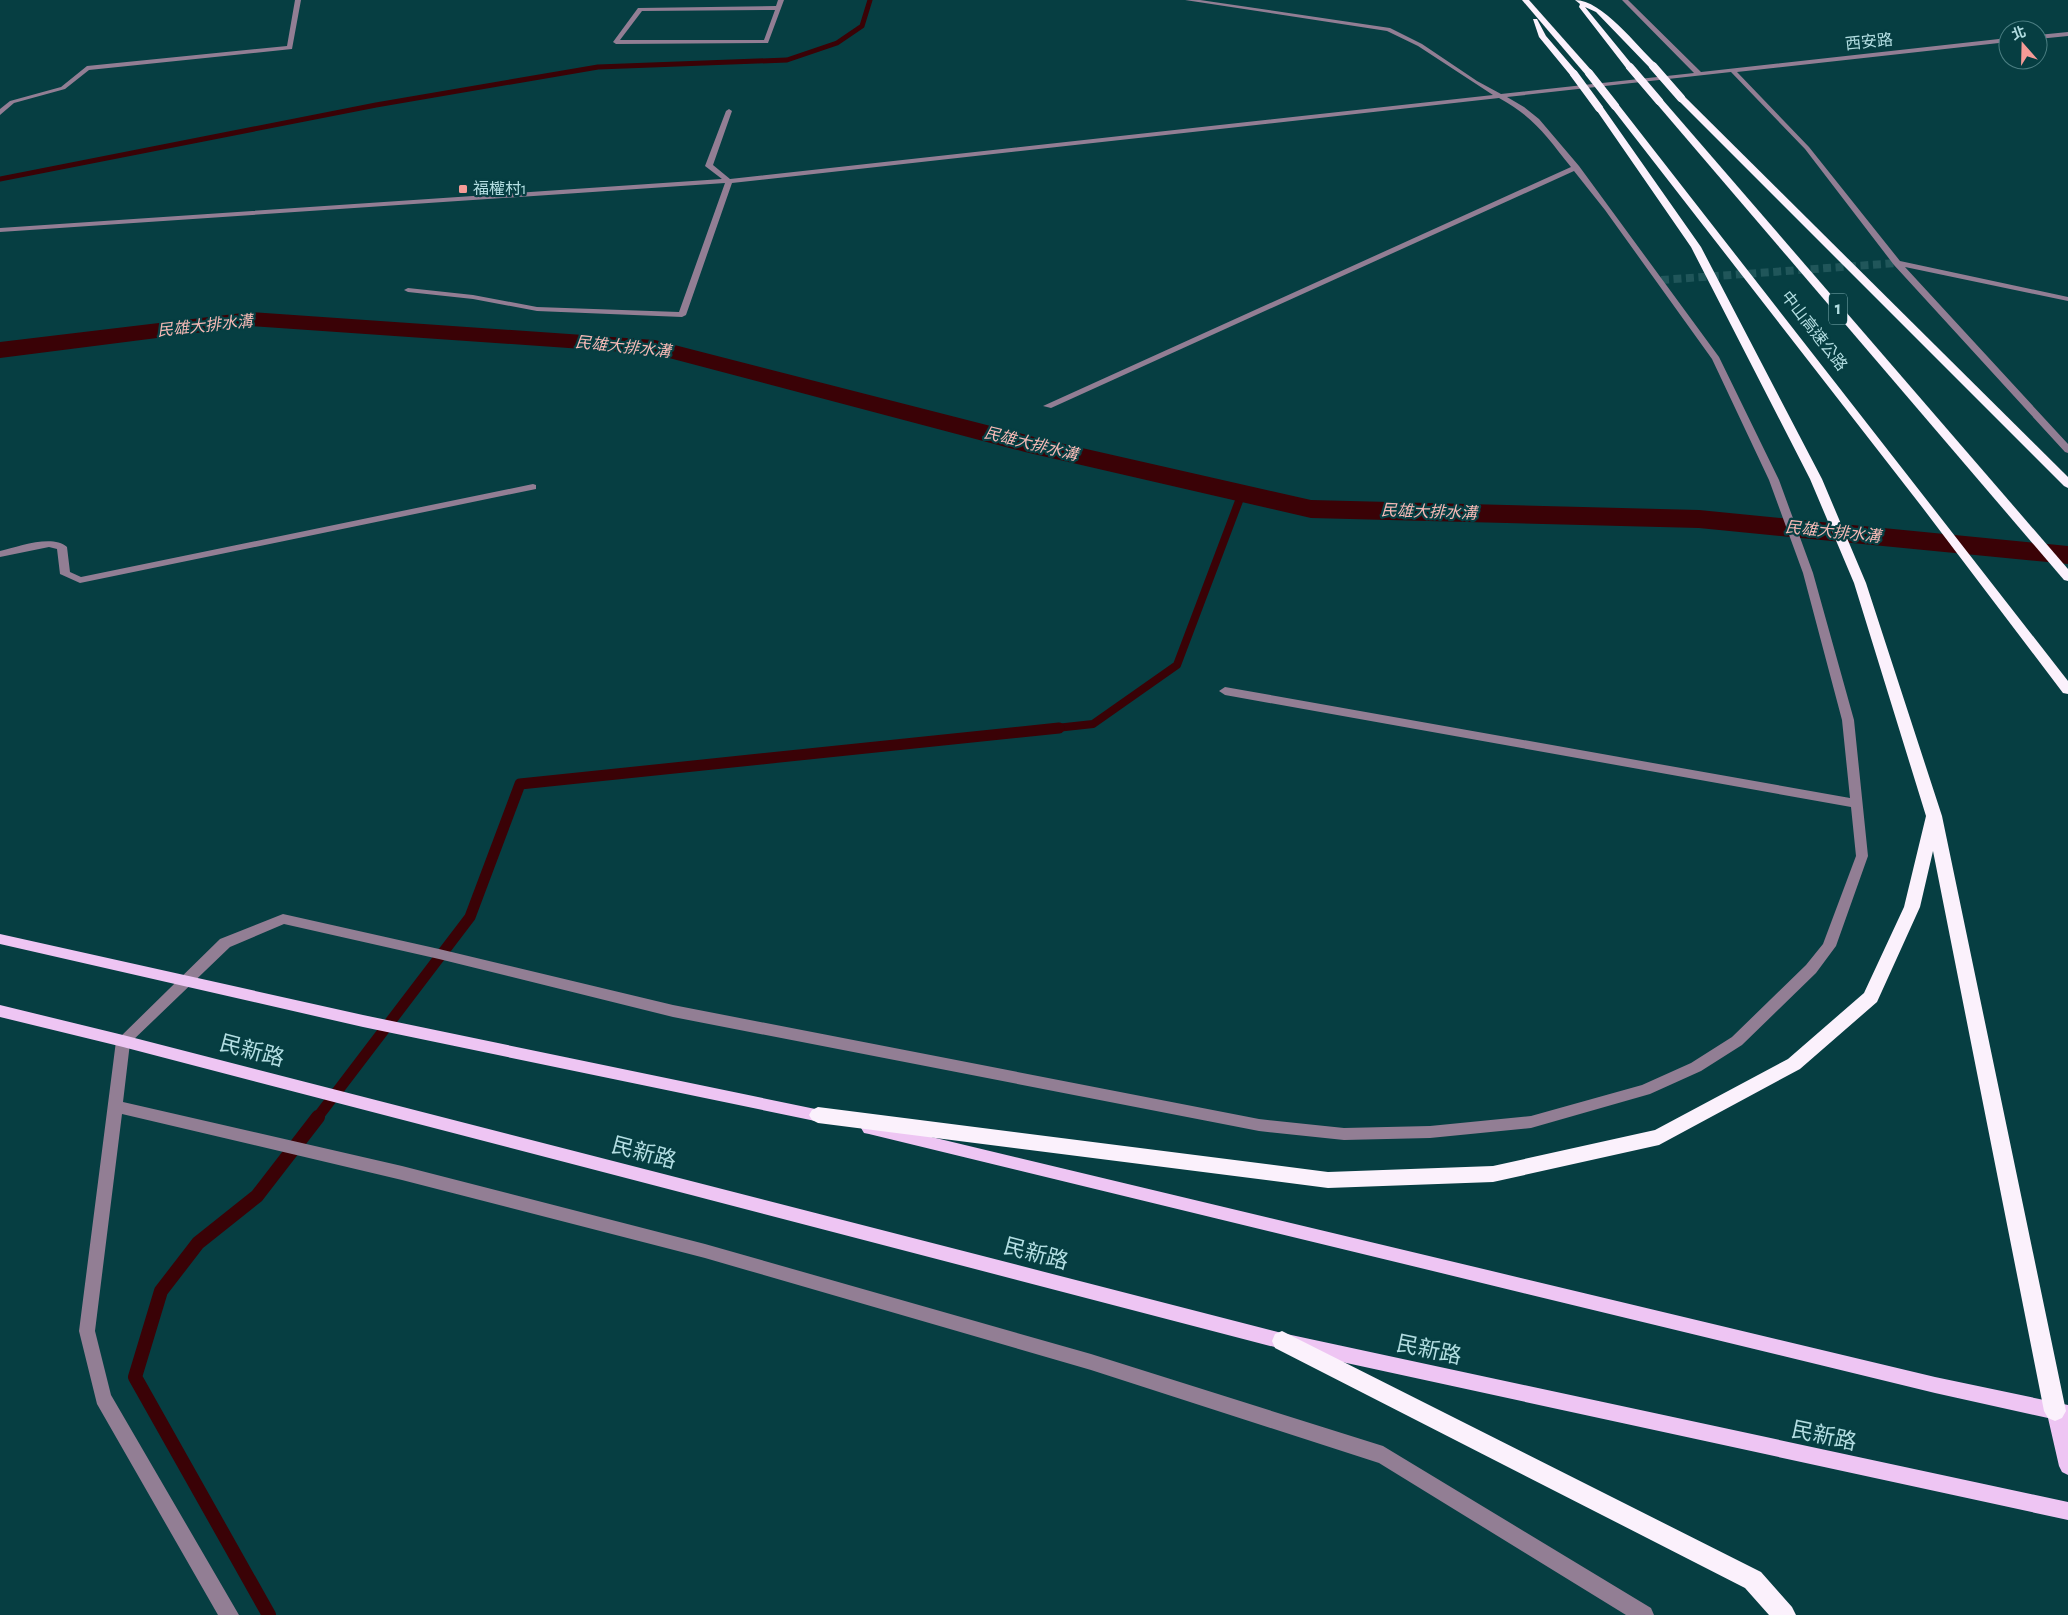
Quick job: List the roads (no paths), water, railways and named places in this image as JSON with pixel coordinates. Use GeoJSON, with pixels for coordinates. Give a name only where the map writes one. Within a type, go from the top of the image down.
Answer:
{"type":"FeatureCollection","features":[{"type":"Feature","properties":{"kind":"highway"},"geometry":{"type":"LineString","coordinates":[[1577,0],[1598,11],[1653,66],[1681,98],[2068,484]]}},
{"type":"Feature","properties":{"kind":"highway","name":"中山高速公路"},"geometry":{"type":"LineString","coordinates":[[1577,0],[1630,67],[2068,577]]}},
{"type":"Feature","properties":{"kind":"highway"},"geometry":{"type":"LineString","coordinates":[[1526,1],[1543,37],[1574,74],[1696,247],[1816,479],[1860,583],[1934,816],[2062,1412]]}},
{"type":"Feature","properties":{"kind":"highway","name":"中山高速公路"},"geometry":{"type":"LineString","coordinates":[[1526,1],[1589,73],[1615,106],[1926,504],[2068,690]]}},
{"type":"Feature","properties":{"kind":"highway"},"geometry":{"type":"LineString","coordinates":[[818,1115],[1328,1180],[1493,1174],[1659,1137],[1794,1064],[1871,997],[1912,907],[1934,816]]}},
{"type":"Feature","properties":{"kind":"highway"},"geometry":{"type":"LineString","coordinates":[[1282,1341],[1753,1580],[1784,1615]]}},
{"type":"Feature","properties":{"kind":"main road"},"geometry":{"type":"LineString","coordinates":[[0,939],[363,1021],[818,1115],[1935,1385],[2062,1412],[2068,1466]]}},
{"type":"Feature","properties":{"kind":"main road","name":"民新路"},"geometry":{"type":"LineString","coordinates":[[0,1011],[123,1040],[1282,1341],[2068,1511]]}},
{"type":"Feature","properties":{"kind":"street"},"geometry":{"type":"LineString","coordinates":[[0,113],[12,102],[63,88],[87,68],[290,48],[298,0]]}},
{"type":"Feature","properties":{"kind":"street"},"geometry":{"type":"LineString","coordinates":[[778,8],[640,9],[616,42],[766,42],[781,0]]}},
{"type":"Feature","properties":{"kind":"street"},"geometry":{"type":"LineString","coordinates":[[228,1615],[102,1398],[87,1331],[123,1040],[225,943],[282,919],[439,954],[673,1011],[1259,1125],[1344,1134],[1430,1132],[1531,1122],[1645,1090],[1696,1067],[1737,1041],[1811,970],[1829,946],[1862,856],[1848,720],[1808,573],[1774,480],[1716,358],[1577,167],[1537,120],[1502,96],[1412,41],[1388,29],[1188,0]]}},
{"type":"Feature","properties":{"kind":"street"},"geometry":{"type":"LineString","coordinates":[[1625,0],[1700,75]]}},
{"type":"Feature","properties":{"kind":"street"},"geometry":{"type":"LineString","coordinates":[[2048,36],[2068,34]]}},
{"type":"Feature","properties":{"kind":"street","name":"西安路"},"geometry":{"type":"LineString","coordinates":[[0,230],[729,181],[1998,41]]}},
{"type":"Feature","properties":{"kind":"street"},"geometry":{"type":"LineString","coordinates":[[1733,71],[1807,148],[1896,264],[2068,450]]}},
{"type":"Feature","properties":{"kind":"street"},"geometry":{"type":"LineString","coordinates":[[408,290],[473,297],[537,309],[682,315],[729,181],[709,166],[729,110]]}},
{"type":"Feature","properties":{"kind":"street"},"geometry":{"type":"LineString","coordinates":[[1048,406],[1577,167]]}},
{"type":"Feature","properties":{"kind":"street"},"geometry":{"type":"LineString","coordinates":[[1896,264],[2068,299]]}},
{"type":"Feature","properties":{"kind":"street"},"geometry":{"type":"LineString","coordinates":[[0,554],[49,544],[62,547],[65,574],[80,580],[533,487]]}},
{"type":"Feature","properties":{"kind":"street"},"geometry":{"type":"LineString","coordinates":[[1225,691],[1464,732],[1857,804]]}},
{"type":"Feature","properties":{"kind":"street"},"geometry":{"type":"LineString","coordinates":[[115,1106],[402,1173],[705,1251],[1091,1362],[1383,1455],[1644,1615]]}},
{"type":"Feature","properties":{"kind":"waterway"},"geometry":{"type":"LineString","coordinates":[[0,179],[376,105],[598,67],[787,60],[837,43],[862,26],[870,0]]}},
{"type":"Feature","properties":{"kind":"waterway","name":"民雄大排水溝"},"geometry":{"type":"LineString","coordinates":[[0,350],[251,319],[655,347],[1035,446],[1311,509],[1699,519],[2068,555]]}},
{"type":"Feature","properties":{"kind":"waterway"},"geometry":{"type":"LineString","coordinates":[[1047,729],[1093,724],[1177,665],[1242,493]]}},
{"type":"Feature","properties":{"kind":"waterway"},"geometry":{"type":"LineString","coordinates":[[317,1118],[470,917],[520,784],[1059,728]]}},
{"type":"Feature","properties":{"kind":"waterway"},"geometry":{"type":"LineString","coordinates":[[269,1615],[135,1377],[161,1291],[198,1243],[257,1196],[318,1117]]}},
{"type":"Feature","properties":{"kind":"tunnel"},"geometry":{"type":"LineString","coordinates":[[1661,280],[1897,263]]}},
{"type":"Feature","properties":{"kind":"place","name":"福權村1"},"geometry":{"type":"Point","coordinates":[463,189]}}]}
